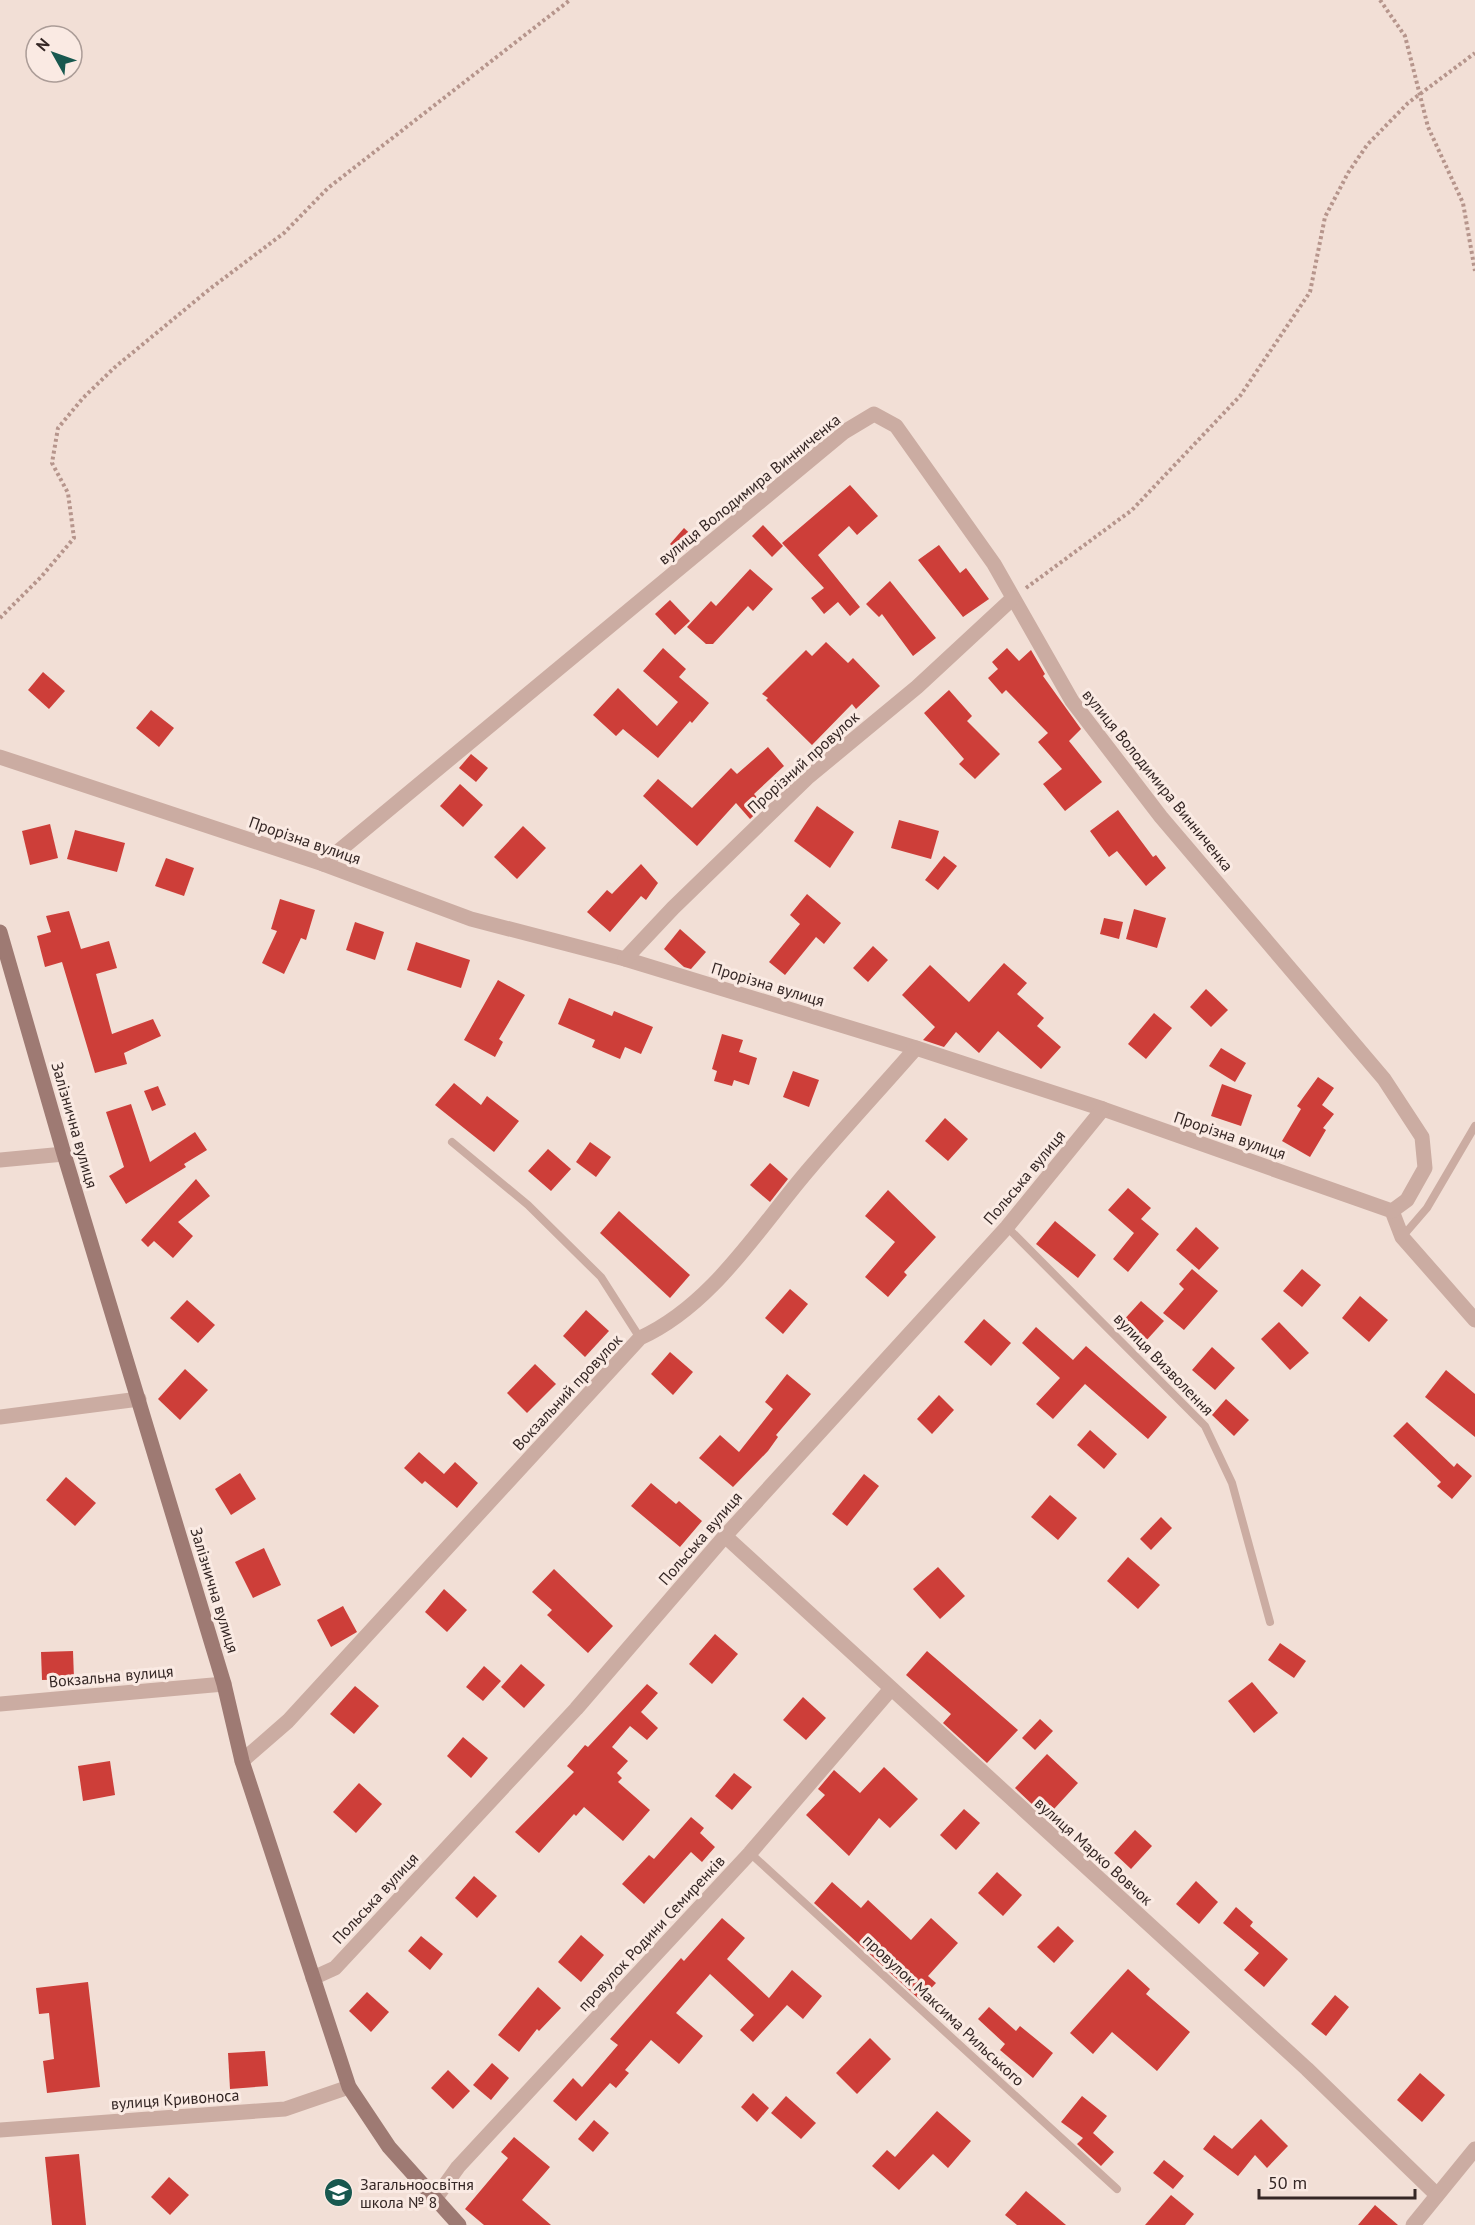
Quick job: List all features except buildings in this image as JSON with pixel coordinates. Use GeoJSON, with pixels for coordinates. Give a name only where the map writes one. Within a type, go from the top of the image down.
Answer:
{"type":"FeatureCollection","features":[{"type":"Feature","properties":{"kind":"street","name":"вулиця Володимира Винниченка"},"geometry":{"type":"LineString","coordinates":[[323,864],[844,432],[874,414],[896,426],[994,564],[1072,701],[1161,817],[1384,1079],[1422,1137],[1425,1168],[1407,1200],[1392,1211]]}},
{"type":"Feature","properties":{"kind":"street","name":"Прорізний провулок"},"geometry":{"type":"LineString","coordinates":[[625,959],[807,778],[917,687],[1012,599]]}},
{"type":"Feature","properties":{"kind":"street","name":"Прорізна вулиця"},"geometry":{"type":"LineString","coordinates":[[0,757],[323,864],[471,919],[625,959],[916,1048],[1103,1109],[1392,1211]]}},
{"type":"Feature","properties":{"kind":"street","name":"Залізнична вулиця"},"geometry":{"type":"LineString","coordinates":[[0,933],[64,1154],[224,1684],[242,1761],[349,2087],[389,2147],[459,2225]]}},
{"type":"Feature","properties":{"kind":"street","name":"Вокзальний провулок"},"geometry":{"type":"LineString","coordinates":[[242,1761],[302,1706],[640,1338],[658,1330],[710,1288],[810,1168],[916,1048]]}},
{"type":"Feature","properties":{"kind":"street","name":"Польська вулиця"},"geometry":{"type":"LineString","coordinates":[[313,1978],[335,1968],[576,1709],[724,1536],[1007,1227],[1103,1109]]}},
{"type":"Feature","properties":{"kind":"street"},"geometry":{"type":"LineString","coordinates":[[0,1160],[64,1154]]}},
{"type":"Feature","properties":{"kind":"street"},"geometry":{"type":"LineString","coordinates":[[1392,1211],[1402,1237],[1475,1320]]}},
{"type":"Feature","properties":{"kind":"street"},"geometry":{"type":"LineString","coordinates":[[0,1417],[139,1399]]}},
{"type":"Feature","properties":{"kind":"street","name":"вулиця Марко Вовчок"},"geometry":{"type":"LineString","coordinates":[[724,1536],[1307,2069],[1437,2195]]}},
{"type":"Feature","properties":{"kind":"street","name":"Вокзальна вулиця"},"geometry":{"type":"LineString","coordinates":[[0,1704],[224,1684]]}},
{"type":"Feature","properties":{"kind":"street","name":"провулок Родини Семиренків"},"geometry":{"type":"LineString","coordinates":[[435,2199],[458,2167],[750,1853],[890,1690]]}},
{"type":"Feature","properties":{"kind":"street","name":"вулиця Кривоноса"},"geometry":{"type":"LineString","coordinates":[[0,2130],[285,2109],[349,2087]]}},
{"type":"Feature","properties":{"kind":"street"},"geometry":{"type":"LineString","coordinates":[[1413,2225],[1475,2149]]}},
{"type":"Feature","properties":{"kind":"lane"},"geometry":{"type":"LineString","coordinates":[[1402,1237],[1427,1208],[1475,1126]]}},
{"type":"Feature","properties":{"kind":"lane"},"geometry":{"type":"LineString","coordinates":[[452,1142],[528,1205],[601,1277],[640,1338]]}},
{"type":"Feature","properties":{"kind":"lane","name":"вулиця Визволення"},"geometry":{"type":"LineString","coordinates":[[1007,1227],[1205,1426],[1232,1483],[1270,1622]]}},
{"type":"Feature","properties":{"kind":"lane","name":"провулок Максима Рильського"},"geometry":{"type":"LineString","coordinates":[[750,1853],[1117,2190]]}},
{"type":"Feature","properties":{"kind":"path"},"geometry":{"type":"LineString","coordinates":[[0,618],[41,577],[74,538],[68,493],[52,463],[58,428],[83,398],[114,368],[202,295],[284,233],[328,188],[570,0]]}},
{"type":"Feature","properties":{"kind":"path"},"geometry":{"type":"LineString","coordinates":[[1380,0],[1406,36],[1428,127],[1463,203],[1475,271]]}},
{"type":"Feature","properties":{"kind":"path"},"geometry":{"type":"LineString","coordinates":[[1012,599],[1132,510],[1240,396],[1310,292],[1325,217],[1348,173],[1367,145],[1420,94],[1475,53]]}},
{"type":"Feature","properties":{"kind":"place","name":"Загальноосвітня школа № 8"},"geometry":{"type":"Point","coordinates":[339,2193]}}]}
